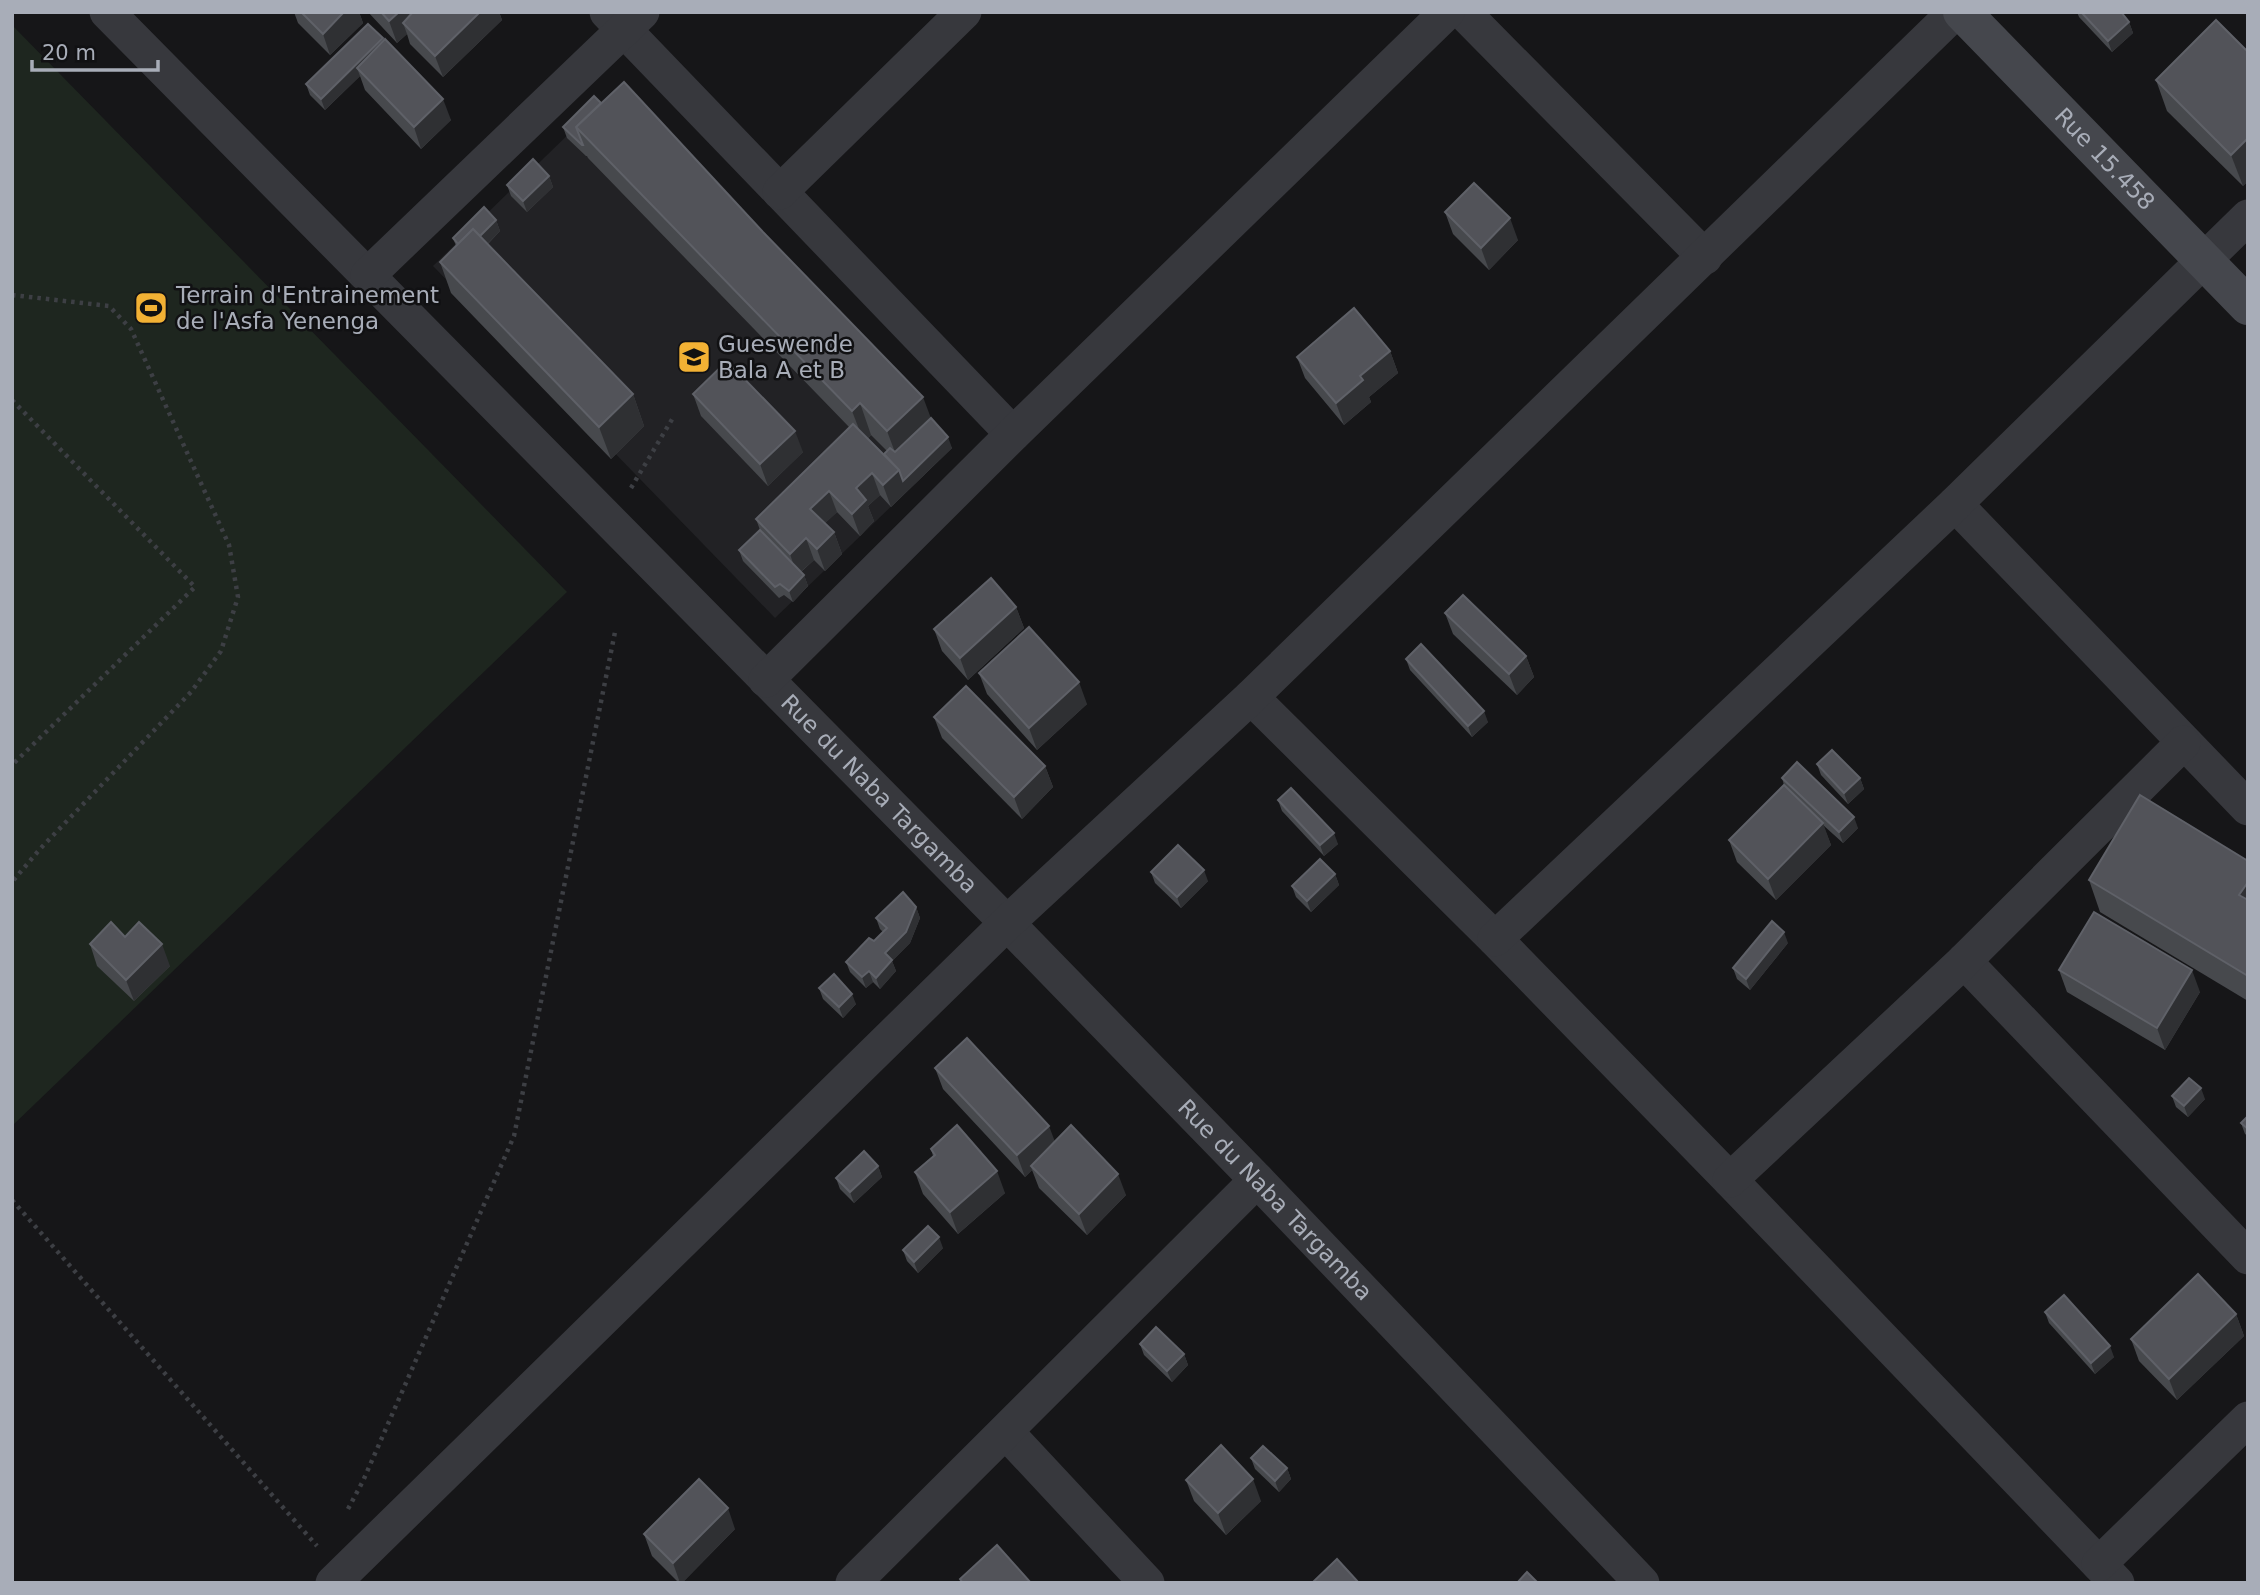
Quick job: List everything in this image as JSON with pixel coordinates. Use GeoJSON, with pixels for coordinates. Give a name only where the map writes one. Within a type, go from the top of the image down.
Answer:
{"type":"FeatureCollection","features":[{"type":"Feature","properties":{"kind":"main road","name":"Rue 15.458"},"geometry":{"type":"LineString","coordinates":[[1962,12],[2248,306]]}},
{"type":"Feature","properties":{"kind":"street","name":"Rue du Naba Targamba"},"geometry":{"type":"LineString","coordinates":[[107,12],[1007,923],[1642,1583]]}},
{"type":"Feature","properties":{"kind":"street"},"geometry":{"type":"LineString","coordinates":[[780,192],[964,12]]}},
{"type":"Feature","properties":{"kind":"street"},"geometry":{"type":"LineString","coordinates":[[766,680],[1013,434],[1447,12]]}},
{"type":"Feature","properties":{"kind":"street"},"geometry":{"type":"LineString","coordinates":[[1463,12],[1705,257]]}},
{"type":"Feature","properties":{"kind":"street"},"geometry":{"type":"LineString","coordinates":[[337,1578],[1007,923],[1251,697],[1955,12]]}},
{"type":"Feature","properties":{"kind":"street"},"geometry":{"type":"LineString","coordinates":[[368,275],[624,18],[780,192],[1013,434]]}},
{"type":"Feature","properties":{"kind":"street"},"geometry":{"type":"LineString","coordinates":[[1495,939],[1955,504],[2248,217]]}},
{"type":"Feature","properties":{"kind":"street"},"geometry":{"type":"LineString","coordinates":[[1955,504],[2248,808]]}},
{"type":"Feature","properties":{"kind":"street"},"geometry":{"type":"LineString","coordinates":[[1251,697],[1495,939],[2108,1573],[2248,1419]]}},
{"type":"Feature","properties":{"kind":"street"},"geometry":{"type":"LineString","coordinates":[[1730,1180],[1964,961],[2183,743]]}},
{"type":"Feature","properties":{"kind":"street"},"geometry":{"type":"LineString","coordinates":[[1964,961],[2248,1257]]}},
{"type":"Feature","properties":{"kind":"street"},"geometry":{"type":"LineString","coordinates":[[853,1583],[1257,1180]]}},
{"type":"Feature","properties":{"kind":"street"},"geometry":{"type":"LineString","coordinates":[[1006,1432],[1147,1583]]}},
{"type":"Feature","properties":{"kind":"path"},"geometry":{"type":"LineString","coordinates":[[12,295],[109,306],[131,329],[229,545],[238,597],[221,651],[191,692],[40,849],[12,882]]}},
{"type":"Feature","properties":{"kind":"path"},"geometry":{"type":"LineString","coordinates":[[12,400],[195,587],[12,765]]}},
{"type":"Feature","properties":{"kind":"path"},"geometry":{"type":"LineString","coordinates":[[611,522],[674,416]]}},
{"type":"Feature","properties":{"kind":"path"},"geometry":{"type":"LineString","coordinates":[[344,1518],[363,1481],[514,1136],[615,632]]}},
{"type":"Feature","properties":{"kind":"path"},"geometry":{"type":"LineString","coordinates":[[12,1200],[337,1578]]}},
{"type":"Feature","properties":{"kind":"shaded area","name":"Terrain d'Entrainement de l'Asfa Yenenga"},"geometry":{"type":"Polygon","coordinates":[[[12,25],[567,592],[12,1126],[12,25]]]}},
{"type":"Feature","properties":{"kind":"shaded area","name":"Gueswende Bala A et B"},"geometry":{"type":"Polygon","coordinates":[[[616,88],[952,448],[775,618],[433,266],[616,88]]]}},
{"type":"Feature","properties":{"kind":"building"},"geometry":{"type":"Polygon","coordinates":[[[301,12],[344,12],[323,34],[301,12]]]}},
{"type":"Feature","properties":{"kind":"building"},"geometry":{"type":"Polygon","coordinates":[[[381,12],[399,12],[389,21],[381,12]]]}},
{"type":"Feature","properties":{"kind":"building"},"geometry":{"type":"Polygon","coordinates":[[[413,12],[480,12],[435,56],[403,23],[413,12]]]}},
{"type":"Feature","properties":{"kind":"building"},"geometry":{"type":"Polygon","coordinates":[[[2081,12],[2121,12],[2129,22],[2108,41],[2081,12]]]}},
{"type":"Feature","properties":{"kind":"building"},"geometry":{"type":"Polygon","coordinates":[[[2216,20],[2248,52],[2248,138],[2231,155],[2156,80],[2216,20]]]}},
{"type":"Feature","properties":{"kind":"building"},"geometry":{"type":"Polygon","coordinates":[[[368,24],[383,38],[321,99],[306,84],[368,24]]]}},
{"type":"Feature","properties":{"kind":"building"},"geometry":{"type":"Polygon","coordinates":[[[385,39],[443,99],[414,127],[357,68],[385,39]]]}},
{"type":"Feature","properties":{"kind":"building"},"geometry":{"type":"Polygon","coordinates":[[[624,82],[763,232],[923,397],[887,431],[860,403],[852,411],[576,127],[624,82]]]}},
{"type":"Feature","properties":{"kind":"building"},"geometry":{"type":"Polygon","coordinates":[[[594,96],[601,103],[576,127],[582,145],[563,127],[594,96]]]}},
{"type":"Feature","properties":{"kind":"building"},"geometry":{"type":"Polygon","coordinates":[[[533,159],[549,176],[523,201],[507,185],[533,159]]]}},
{"type":"Feature","properties":{"kind":"building"},"geometry":{"type":"Polygon","coordinates":[[[1474,183],[1510,218],[1481,248],[1445,212],[1474,183]]]}},
{"type":"Feature","properties":{"kind":"building"},"geometry":{"type":"Polygon","coordinates":[[[484,207],[496,220],[480,236],[473,229],[458,244],[453,238],[484,207]]]}},
{"type":"Feature","properties":{"kind":"building"},"geometry":{"type":"Polygon","coordinates":[[[473,229],[633,394],[599,427],[440,262],[473,229]]]}},
{"type":"Feature","properties":{"kind":"building"},"geometry":{"type":"Polygon","coordinates":[[[1354,308],[1390,351],[1360,376],[1363,380],[1336,403],[1297,357],[1354,308]]]}},
{"type":"Feature","properties":{"kind":"building"},"geometry":{"type":"Polygon","coordinates":[[[727,361],[795,431],[760,464],[693,394],[727,361]]]}},
{"type":"Feature","properties":{"kind":"building"},"geometry":{"type":"Polygon","coordinates":[[[931,418],[948,437],[903,481],[899,470],[884,454],[890,448],[895,452],[931,418]]]}},
{"type":"Feature","properties":{"kind":"building"},"geometry":{"type":"Polygon","coordinates":[[[853,424],[899,470],[883,485],[872,473],[856,488],[866,500],[852,514],[829,491],[810,509],[834,532],[817,549],[806,538],[790,554],[756,519],[853,424]]]}},
{"type":"Feature","properties":{"kind":"building"},"geometry":{"type":"Polygon","coordinates":[[[760,530],[804,575],[789,591],[780,584],[775,587],[739,550],[760,530]]]}},
{"type":"Feature","properties":{"kind":"building"},"geometry":{"type":"Polygon","coordinates":[[[991,578],[1016,607],[960,658],[934,629],[991,578]]]}},
{"type":"Feature","properties":{"kind":"building"},"geometry":{"type":"Polygon","coordinates":[[[1463,595],[1526,656],[1509,674],[1445,613],[1463,595]]]}},
{"type":"Feature","properties":{"kind":"building"},"geometry":{"type":"Polygon","coordinates":[[[1029,627],[1079,682],[1029,728],[979,673],[1029,627]]]}},
{"type":"Feature","properties":{"kind":"building"},"geometry":{"type":"Polygon","coordinates":[[[1421,644],[1484,711],[1468,726],[1406,659],[1421,644]]]}},
{"type":"Feature","properties":{"kind":"building"},"geometry":{"type":"Polygon","coordinates":[[[966,686],[1045,766],[1014,797],[934,717],[966,686]]]}},
{"type":"Feature","properties":{"kind":"building"},"geometry":{"type":"Polygon","coordinates":[[[1832,750],[1860,778],[1844,793],[1817,764],[1832,750]]]}},
{"type":"Feature","properties":{"kind":"building"},"geometry":{"type":"Polygon","coordinates":[[[1797,762],[1854,817],[1839,832],[1782,778],[1797,762]]]}},
{"type":"Feature","properties":{"kind":"building"},"geometry":{"type":"Polygon","coordinates":[[[1784,785],[1823,823],[1768,879],[1729,840],[1784,785]]]}},
{"type":"Feature","properties":{"kind":"building"},"geometry":{"type":"Polygon","coordinates":[[[1291,788],[1334,833],[1320,845],[1278,800],[1291,788]]]}},
{"type":"Feature","properties":{"kind":"building"},"geometry":{"type":"Polygon","coordinates":[[[2140,795],[2248,861],[2248,882],[2239,895],[2248,900],[2248,976],[2089,880],[2140,795]]]}},
{"type":"Feature","properties":{"kind":"building"},"geometry":{"type":"Polygon","coordinates":[[[1178,845],[1204,870],[1177,897],[1151,872],[1178,845]]]}},
{"type":"Feature","properties":{"kind":"building"},"geometry":{"type":"Polygon","coordinates":[[[1320,859],[1335,874],[1307,901],[1292,886],[1320,859]]]}},
{"type":"Feature","properties":{"kind":"building"},"geometry":{"type":"Polygon","coordinates":[[[903,892],[916,907],[906,932],[885,953],[892,960],[876,978],[869,971],[862,977],[846,962],[869,938],[874,941],[887,928],[876,918],[903,892]]]}},
{"type":"Feature","properties":{"kind":"building"},"geometry":{"type":"Polygon","coordinates":[[[2094,912],[2192,970],[2157,1028],[2059,970],[2094,912]]]}},
{"type":"Feature","properties":{"kind":"building"},"geometry":{"type":"Polygon","coordinates":[[[1772,921],[1784,932],[1746,979],[1733,968],[1772,921]]]}},
{"type":"Feature","properties":{"kind":"building"},"geometry":{"type":"Polygon","coordinates":[[[111,922],[125,937],[139,922],[162,944],[126,980],[90,944],[111,922]]]}},
{"type":"Feature","properties":{"kind":"building"},"geometry":{"type":"Polygon","coordinates":[[[834,974],[852,994],[839,1007],[819,988],[834,974]]]}},
{"type":"Feature","properties":{"kind":"building"},"geometry":{"type":"Polygon","coordinates":[[[967,1038],[1049,1126],[1017,1155],[935,1068],[967,1038]]]}},
{"type":"Feature","properties":{"kind":"building"},"geometry":{"type":"Polygon","coordinates":[[[2189,1078],[2201,1088],[2184,1106],[2172,1096],[2189,1078]]]}},
{"type":"Feature","properties":{"kind":"building"},"geometry":{"type":"Polygon","coordinates":[[[2248,1116],[2248,1129],[2241,1123],[2248,1116]]]}},
{"type":"Feature","properties":{"kind":"building"},"geometry":{"type":"Polygon","coordinates":[[[957,1125],[997,1171],[950,1212],[915,1172],[935,1155],[931,1149],[957,1125]]]}},
{"type":"Feature","properties":{"kind":"building"},"geometry":{"type":"Polygon","coordinates":[[[1071,1125],[1118,1174],[1079,1214],[1031,1166],[1071,1125]]]}},
{"type":"Feature","properties":{"kind":"building"},"geometry":{"type":"Polygon","coordinates":[[[864,1151],[878,1166],[850,1192],[836,1178],[864,1151]]]}},
{"type":"Feature","properties":{"kind":"building"},"geometry":{"type":"Polygon","coordinates":[[[928,1226],[939,1237],[914,1262],[903,1250],[928,1226]]]}},
{"type":"Feature","properties":{"kind":"building"},"geometry":{"type":"Polygon","coordinates":[[[2198,1274],[2236,1314],[2169,1379],[2131,1339],[2198,1274]]]}},
{"type":"Feature","properties":{"kind":"building"},"geometry":{"type":"Polygon","coordinates":[[[2064,1295],[2110,1346],[2091,1363],[2045,1312],[2064,1295]]]}},
{"type":"Feature","properties":{"kind":"building"},"geometry":{"type":"Polygon","coordinates":[[[1156,1327],[1184,1354],[1167,1371],[1140,1344],[1156,1327]]]}},
{"type":"Feature","properties":{"kind":"building"},"geometry":{"type":"Polygon","coordinates":[[[1221,1445],[1253,1479],[1218,1513],[1186,1480],[1221,1445]]]}},
{"type":"Feature","properties":{"kind":"building"},"geometry":{"type":"Polygon","coordinates":[[[1263,1446],[1287,1468],[1275,1481],[1251,1458],[1263,1446]]]}},
{"type":"Feature","properties":{"kind":"building"},"geometry":{"type":"Polygon","coordinates":[[[699,1479],[728,1508],[673,1563],[644,1534],[699,1479]]]}},
{"type":"Feature","properties":{"kind":"building"},"geometry":{"type":"Polygon","coordinates":[[[997,1545],[1031,1583],[963,1583],[960,1579],[997,1545]]]}},
{"type":"Feature","properties":{"kind":"building"},"geometry":{"type":"Polygon","coordinates":[[[1337,1559],[1359,1583],[1312,1583],[1337,1559]]]}},
{"type":"Feature","properties":{"kind":"building"},"geometry":{"type":"Polygon","coordinates":[[[1527,1572],[1538,1583],[1517,1583],[1527,1572]]]}},
{"type":"Feature","properties":{"kind":"place","name":"Terrain d'Entrainement de l'Asfa Yenenga"},"geometry":{"type":"Point","coordinates":[151,308]}},
{"type":"Feature","properties":{"kind":"place","name":"Gueswende Bala A et B"},"geometry":{"type":"Point","coordinates":[694,357]}}]}
